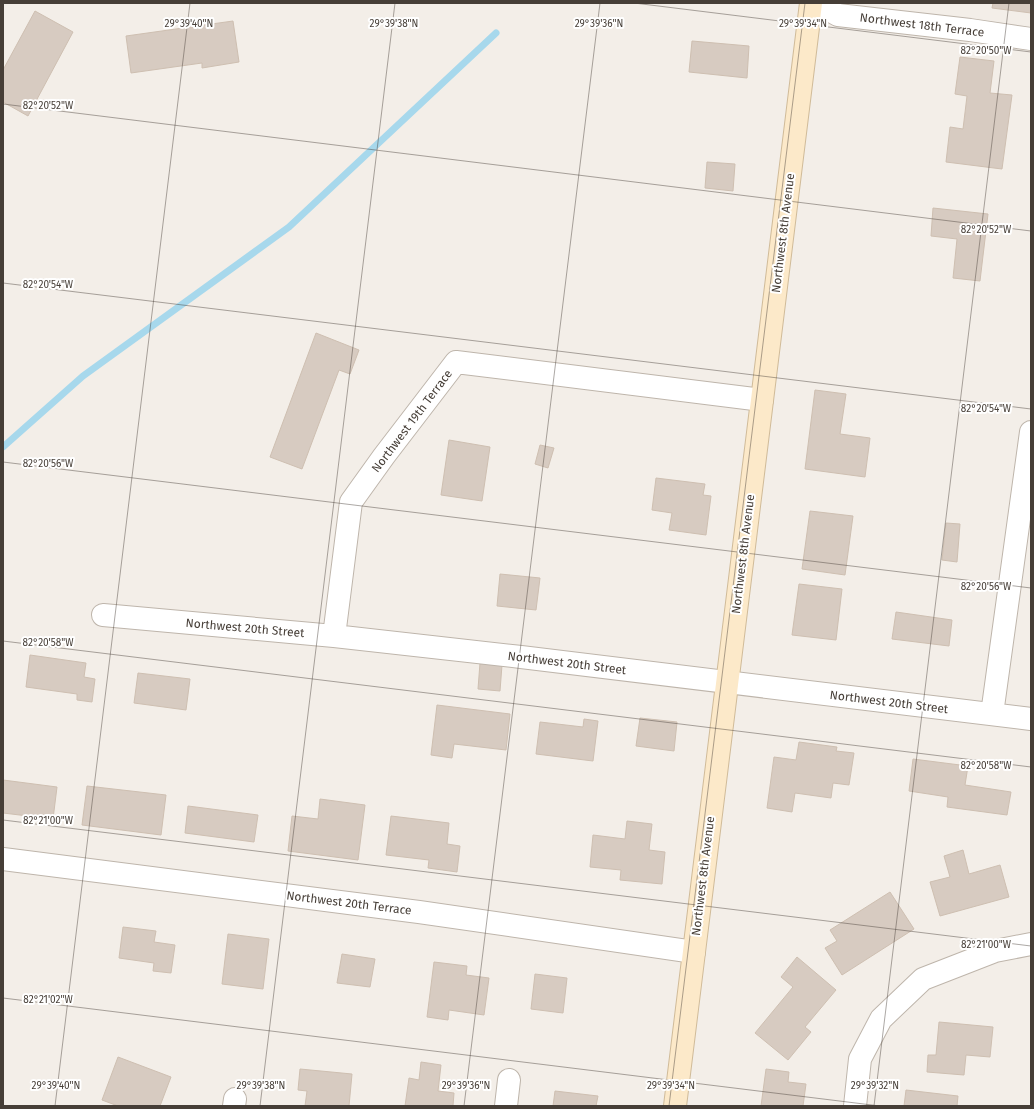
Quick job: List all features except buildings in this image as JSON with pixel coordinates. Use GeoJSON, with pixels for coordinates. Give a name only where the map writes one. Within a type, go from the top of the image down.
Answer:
{"type":"FeatureCollection","features":[{"type":"Feature","properties":{"kind":"street","name":"Northwest 8th Avenue"},"geometry":{"type":"LineString","coordinates":[[675,1106],[811,3]]}},
{"type":"Feature","properties":{"kind":"street","name":"Northwest 18th Terrace"},"geometry":{"type":"LineString","coordinates":[[816,3],[838,15],[970,30],[1031,39]]}},
{"type":"Feature","properties":{"kind":"street","name":"Northwest 19th Terrace"},"geometry":{"type":"LineString","coordinates":[[334,636],[351,502],[456,362],[762,400]]}},
{"type":"Feature","properties":{"kind":"street"},"geometry":{"type":"LineString","coordinates":[[992,714],[1031,432]]}},
{"type":"Feature","properties":{"kind":"street","name":"Northwest 20th Street"},"geometry":{"type":"LineString","coordinates":[[103,615],[334,636],[521,657],[1031,719]]}},
{"type":"Feature","properties":{"kind":"street","name":"Northwest 20th Terrace"},"geometry":{"type":"LineString","coordinates":[[3,859],[419,912],[694,952]]}},
{"type":"Feature","properties":{"kind":"street"},"geometry":{"type":"LineString","coordinates":[[855,1106],[860,1059],[881,1019],[923,979],[995,951],[1031,944]]}},
{"type":"Feature","properties":{"kind":"street"},"geometry":{"type":"LineString","coordinates":[[506,1106],[509,1080]]}},
{"type":"Feature","properties":{"kind":"waterway"},"geometry":{"type":"LineString","coordinates":[[3,447],[83,376],[289,227],[496,33]]}}]}
